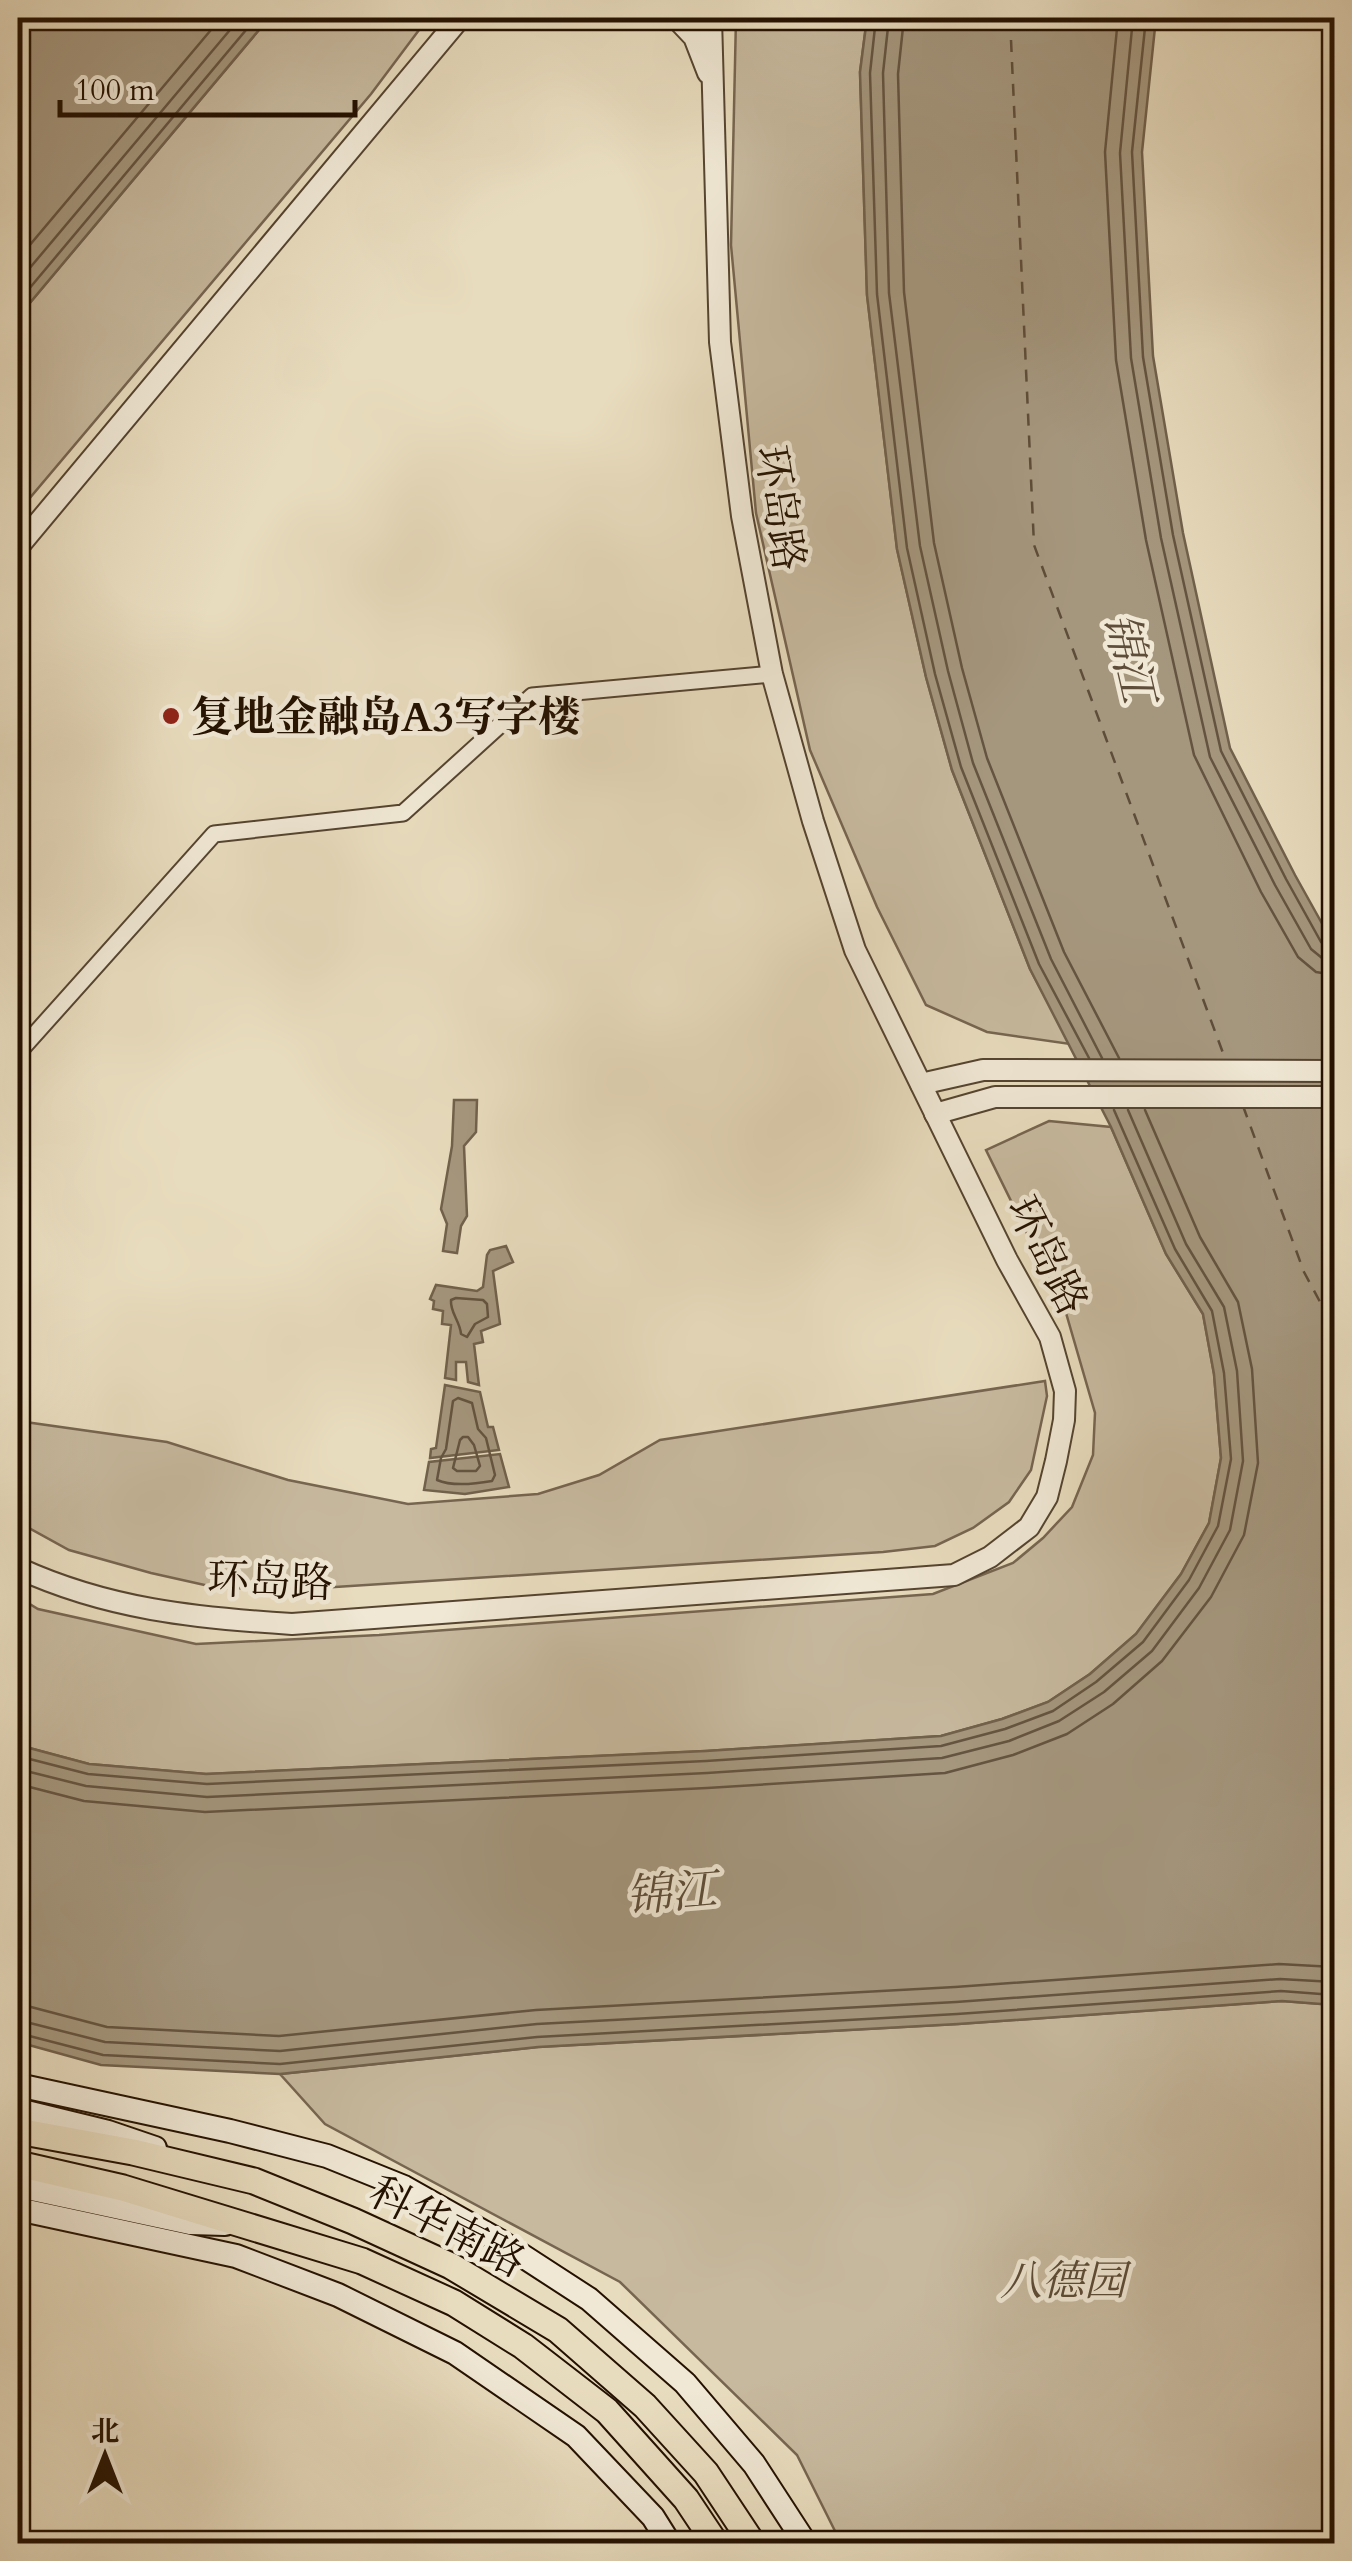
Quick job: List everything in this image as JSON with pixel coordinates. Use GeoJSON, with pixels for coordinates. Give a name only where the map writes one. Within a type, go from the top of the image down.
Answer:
{"type":"FeatureCollection","features":[{"type":"Feature","properties":{"kind":"highway","name":"科华南路"},"geometry":{"type":"LineString","coordinates":[[18,2131],[133,2152],[254,2181],[451,2266],[558,2330],[645,2406],[706,2473],[754,2544]]}},
{"type":"Feature","properties":{"kind":"highway","name":"科华南路"},"geometry":{"type":"LineString","coordinates":[[18,2164],[124,2188],[246,2224],[362,2261],[454,2303],[523,2346],[607,2412],[686,2500],[716,2544]]}},
{"type":"Feature","properties":{"kind":"main road"},"geometry":{"type":"LineString","coordinates":[[18,2085],[327,2156],[404,2188],[498,2240],[590,2299],[685,2383],[754,2464],[806,2544]]}},
{"type":"Feature","properties":{"kind":"main road"},"geometry":{"type":"LineString","coordinates":[[18,2110],[108,2132],[254,2181]]}},
{"type":"Feature","properties":{"kind":"main road"},"geometry":{"type":"LineString","coordinates":[[18,2186],[190,2223],[246,2224]]}},
{"type":"Feature","properties":{"kind":"main road"},"geometry":{"type":"LineString","coordinates":[[18,2209],[236,2256],[338,2294],[455,2353],[576,2436],[653,2517],[670,2544]]}},
{"type":"Feature","properties":{"kind":"street"},"geometry":{"type":"LineString","coordinates":[[18,547],[460,18]]}},
{"type":"Feature","properties":{"kind":"street"},"geometry":{"type":"LineString","coordinates":[[676,18],[694,38],[713,84]]}},
{"type":"Feature","properties":{"kind":"street","name":"环岛路"},"geometry":{"type":"LineString","coordinates":[[18,1568],[54,1585],[139,1608],[292,1624],[954,1575],[990,1557],[1029,1528],[1046,1497],[1064,1420],[1065,1391],[1050,1337],[1007,1260],[855,950],[813,821],[772,674],[742,516],[720,342],[711,18]]}},
{"type":"Feature","properties":{"kind":"street"},"geometry":{"type":"LineString","coordinates":[[18,1053],[214,834],[403,813],[532,696],[772,674]]}},
{"type":"Feature","properties":{"kind":"street"},"geometry":{"type":"LineString","coordinates":[[921,1084],[982,1070],[1334,1071]]}},
{"type":"Feature","properties":{"kind":"street"},"geometry":{"type":"LineString","coordinates":[[936,1114],[995,1097],[1334,1097]]}},
{"type":"Feature","properties":{"kind":"green space"},"geometry":{"type":"Polygon","coordinates":[[[269,18],[428,18],[371,94],[18,512],[18,317],[269,18]]]}},
{"type":"Feature","properties":{"kind":"green space"},"geometry":{"type":"Polygon","coordinates":[[[736,18],[867,18],[860,72],[867,295],[897,549],[952,770],[1030,969],[1070,1044],[987,1032],[926,1005],[877,907],[810,750],[756,513],[731,245],[736,18]]]}},
{"type":"Feature","properties":{"kind":"green space"},"geometry":{"type":"Polygon","coordinates":[[[1049,1121],[1111,1127],[1166,1254],[1203,1314],[1214,1374],[1221,1458],[1209,1523],[1181,1574],[1136,1634],[1090,1674],[1048,1702],[941,1736],[206,1774],[89,1764],[18,1745],[18,1597],[38,1609],[196,1644],[379,1635],[933,1594],[1013,1563],[1072,1507],[1093,1455],[1095,1413],[1066,1313],[986,1150],[1049,1121]]]}},
{"type":"Feature","properties":{"kind":"green space"},"geometry":{"type":"Polygon","coordinates":[[[1045,1381],[1047,1396],[1031,1470],[1009,1502],[973,1528],[935,1546],[304,1589],[218,1588],[69,1550],[18,1522],[18,1421],[167,1442],[288,1480],[408,1504],[538,1494],[599,1475],[660,1440],[1045,1381]]]}},
{"type":"Feature","properties":{"kind":"green space","name":"八德园"},"geometry":{"type":"Polygon","coordinates":[[[1282,2001],[1334,2005],[1334,2543],[841,2543],[797,2455],[620,2282],[325,2124],[280,2074],[538,2047],[1282,2001]]]}},
{"type":"Feature","properties":{"kind":"water"},"geometry":{"type":"Polygon","coordinates":[[[18,18],[269,18],[18,317],[18,18]]]}},
{"type":"Feature","properties":{"kind":"water","name":"锦江"},"geometry":{"type":"Polygon","coordinates":[[[867,18],[1156,18],[1142,152],[1153,356],[1183,533],[1230,748],[1334,945],[1334,2005],[1282,2001],[538,2047],[280,2074],[101,2065],[18,2042],[18,1745],[89,1764],[206,1774],[941,1736],[1048,1702],[1090,1674],[1136,1634],[1181,1574],[1209,1523],[1221,1458],[1214,1374],[1203,1314],[1166,1254],[1111,1127],[1030,969],[952,770],[926,677],[897,549],[867,295],[860,72],[867,18]]]}},
{"type":"Feature","properties":{"kind":"water"},"geometry":{"type":"Polygon","coordinates":[[[454,1100],[477,1100],[476,1132],[464,1146],[467,1216],[461,1226],[457,1253],[443,1251],[447,1224],[441,1209],[452,1146],[454,1100]]]}},
{"type":"Feature","properties":{"kind":"water"},"geometry":{"type":"Polygon","coordinates":[[[506,1246],[513,1262],[493,1271],[500,1324],[481,1331],[483,1342],[474,1344],[479,1385],[468,1382],[466,1362],[456,1362],[456,1380],[445,1378],[451,1325],[442,1324],[443,1311],[433,1309],[434,1301],[430,1299],[436,1285],[477,1291],[483,1287],[490,1250],[506,1246]]]}},
{"type":"Feature","properties":{"kind":"water"},"geometry":{"type":"Polygon","coordinates":[[[445,1385],[480,1392],[488,1427],[493,1427],[499,1450],[430,1458],[431,1449],[436,1448],[445,1385]]]}},
{"type":"Feature","properties":{"kind":"water"},"geometry":{"type":"Polygon","coordinates":[[[500,1454],[509,1487],[465,1494],[424,1490],[429,1462],[500,1454]]]}},
{"type":"Feature","properties":{"kind":"ferry route"},"geometry":{"type":"LineString","coordinates":[[1010,18],[1034,545],[1226,1061]]}},
{"type":"Feature","properties":{"kind":"ferry route"},"geometry":{"type":"LineString","coordinates":[[1243,1106],[1304,1272],[1334,1328]]}},
{"type":"Feature","properties":{"kind":"place","name":"复地金融岛A3写字楼"},"geometry":{"type":"Point","coordinates":[171,716]}}]}
